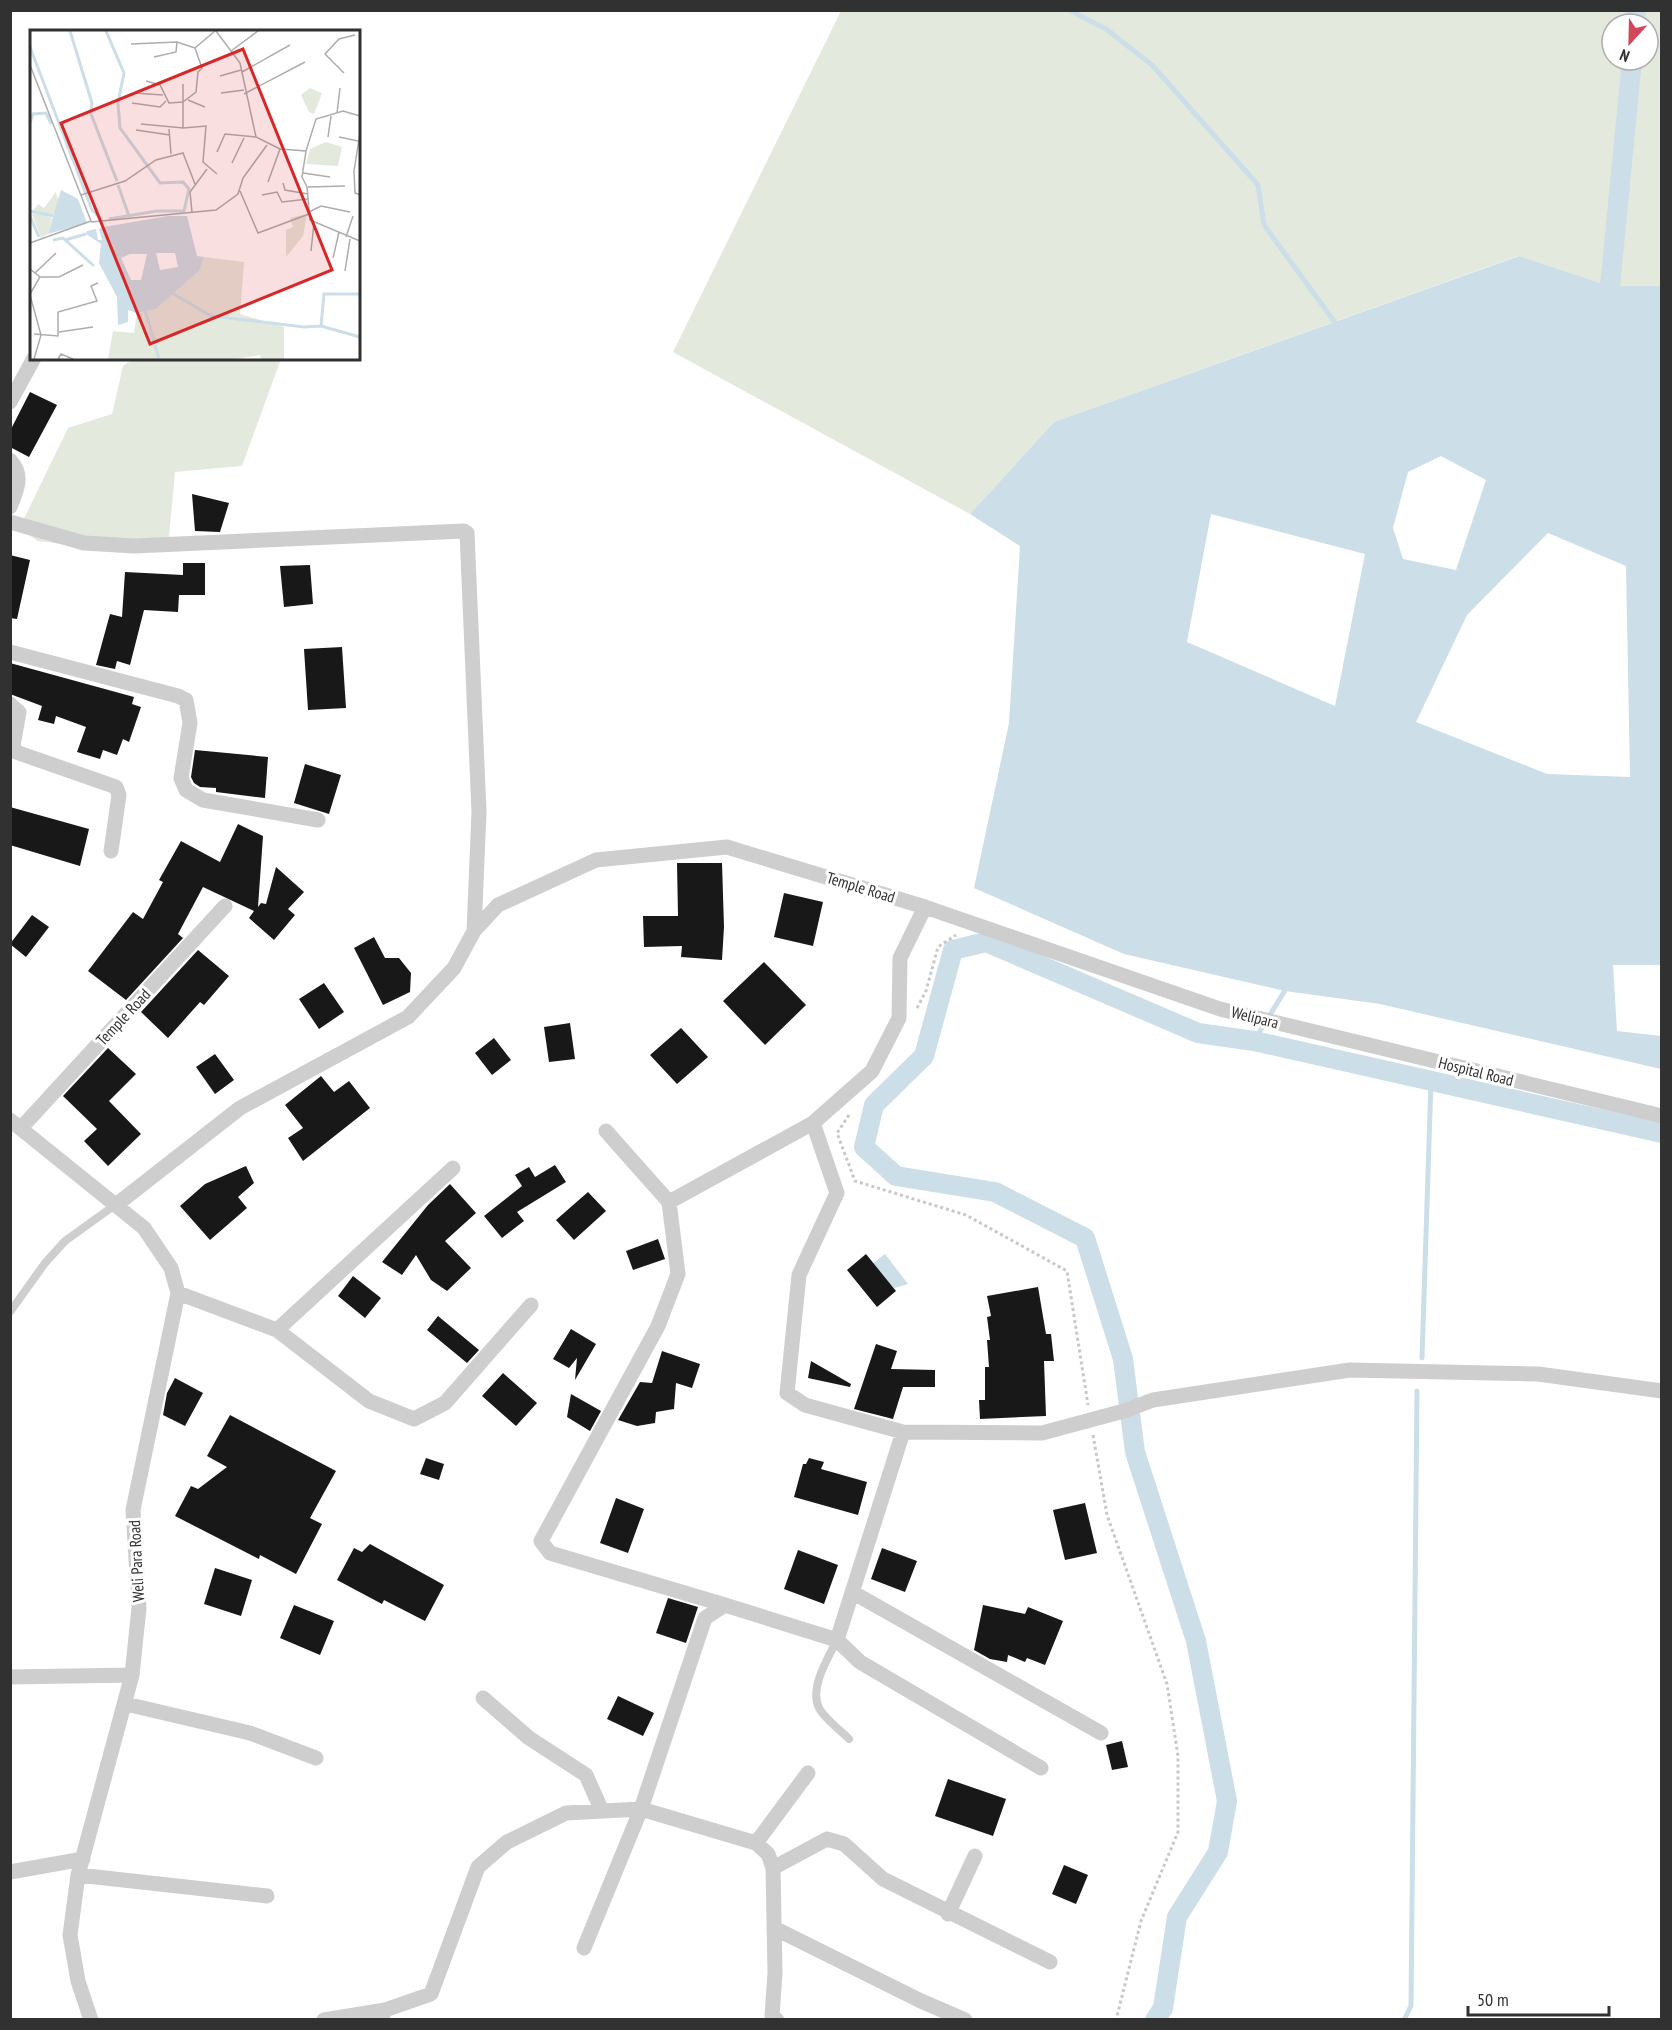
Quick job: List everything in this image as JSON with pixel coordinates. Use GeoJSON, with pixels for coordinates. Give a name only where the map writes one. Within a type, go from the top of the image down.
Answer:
{"type":"FeatureCollection","features":[{"type":"Feature","properties":{"kind":"street"},"geometry":{"type":"LineString","coordinates":[[10,402],[33,360]]}},
{"type":"Feature","properties":{"kind":"street"},"geometry":{"type":"LineString","coordinates":[[10,460],[17,468],[19,483],[10,507]]}},
{"type":"Feature","properties":{"kind":"street"},"geometry":{"type":"LineString","coordinates":[[10,522],[84,543],[134,546],[464,531],[467,533],[479,812],[474,932],[454,968],[408,1017],[240,1108],[116,1205]]}},
{"type":"Feature","properties":{"kind":"street"},"geometry":{"type":"LineString","coordinates":[[10,652],[186,700],[190,723],[182,778],[186,790],[203,800],[318,820]]}},
{"type":"Feature","properties":{"kind":"street"},"geometry":{"type":"LineString","coordinates":[[10,704],[19,712],[13,746],[16,752],[116,787],[119,795],[111,851]]}},
{"type":"Feature","properties":{"kind":"street","name":"Temple Road"},"geometry":{"type":"LineString","coordinates":[[474,932],[498,905],[596,860],[727,847],[925,907],[1220,1009]]}},
{"type":"Feature","properties":{"kind":"street","name":"Temple Road"},"geometry":{"type":"LineString","coordinates":[[16,1123],[225,906]]}},
{"type":"Feature","properties":{"kind":"street"},"geometry":{"type":"LineString","coordinates":[[669,1202],[813,1123],[872,1071],[899,1018],[900,958],[925,907]]}},
{"type":"Feature","properties":{"kind":"street","name":"Welipara"},"geometry":{"type":"LineString","coordinates":[[1220,1009],[1290,1026]]}},
{"type":"Feature","properties":{"kind":"street","name":"Hospital Road"},"geometry":{"type":"LineString","coordinates":[[1290,1026],[1662,1116]]}},
{"type":"Feature","properties":{"kind":"street","name":"Weli Para Road"},"geometry":{"type":"LineString","coordinates":[[16,1123],[144,1228],[171,1268],[178,1293],[133,1510],[138,1608],[132,1675],[78,1875],[70,1935],[78,1981],[91,2019]]}},
{"type":"Feature","properties":{"kind":"street"},"geometry":{"type":"LineString","coordinates":[[813,1123],[837,1193],[799,1275],[787,1393],[806,1405],[903,1432],[1042,1433],[1124,1411],[1153,1400],[1350,1370],[1538,1374],[1662,1391]]}},
{"type":"Feature","properties":{"kind":"street"},"geometry":{"type":"LineString","coordinates":[[606,1131],[669,1202],[678,1274],[658,1326],[541,1541],[550,1553],[837,1640],[860,1662],[1041,1768]]}},
{"type":"Feature","properties":{"kind":"street"},"geometry":{"type":"LineString","coordinates":[[277,1330],[453,1168]]}},
{"type":"Feature","properties":{"kind":"street"},"geometry":{"type":"LineString","coordinates":[[178,1293],[277,1330],[369,1401],[414,1419],[445,1403],[531,1305]]}},
{"type":"Feature","properties":{"kind":"street"},"geometry":{"type":"LineString","coordinates":[[837,1640],[903,1432]]}},
{"type":"Feature","properties":{"kind":"street"},"geometry":{"type":"LineString","coordinates":[[852,1592],[1101,1733]]}},
{"type":"Feature","properties":{"kind":"street"},"geometry":{"type":"LineString","coordinates":[[584,1948],[640,1809],[705,1618],[725,1605]]}},
{"type":"Feature","properties":{"kind":"street"},"geometry":{"type":"LineString","coordinates":[[10,1677],[132,1675]]}},
{"type":"Feature","properties":{"kind":"street"},"geometry":{"type":"LineString","coordinates":[[483,1698],[529,1738],[586,1775],[602,1811]]}},
{"type":"Feature","properties":{"kind":"street"},"geometry":{"type":"LineString","coordinates":[[126,1704],[250,1733],[316,1758]]}},
{"type":"Feature","properties":{"kind":"street"},"geometry":{"type":"LineString","coordinates":[[756,1844],[808,1773]]}},
{"type":"Feature","properties":{"kind":"street"},"geometry":{"type":"LineString","coordinates":[[324,2019],[383,2015],[431,1994],[478,1867],[507,1842],[566,1813],[640,1809],[756,1844],[768,1854],[773,1868],[772,2016],[777,2019]]}},
{"type":"Feature","properties":{"kind":"street"},"geometry":{"type":"LineString","coordinates":[[773,1868],[827,1839],[836,1841],[844,1844],[883,1879],[948,1914],[1050,1962]]}},
{"type":"Feature","properties":{"kind":"street"},"geometry":{"type":"LineString","coordinates":[[948,1914],[975,1856]]}},
{"type":"Feature","properties":{"kind":"street"},"geometry":{"type":"LineString","coordinates":[[10,1872],[83,1859]]}},
{"type":"Feature","properties":{"kind":"street"},"geometry":{"type":"LineString","coordinates":[[78,1875],[267,1896]]}},
{"type":"Feature","properties":{"kind":"street"},"geometry":{"type":"LineString","coordinates":[[774,1928],[921,2001],[965,2019]]}},
{"type":"Feature","properties":{"kind":"lane"},"geometry":{"type":"LineString","coordinates":[[10,1312],[45,1263],[65,1241],[116,1205]]}},
{"type":"Feature","properties":{"kind":"lane"},"geometry":{"type":"LineString","coordinates":[[837,1640],[820,1678],[819,1708],[849,1739]]}},
{"type":"Feature","properties":{"kind":"path"},"geometry":{"type":"LineString","coordinates":[[915,1011],[926,991],[938,947],[962,931]]}},
{"type":"Feature","properties":{"kind":"path"},"geometry":{"type":"LineString","coordinates":[[856,1106],[837,1133],[855,1181],[966,1215],[1067,1271],[1107,1515],[1167,1684],[1178,1756],[1178,1832],[1141,1921],[1116,2019]]}},
{"type":"Feature","properties":{"kind":"shaded area"},"geometry":{"type":"Polygon","coordinates":[[[841,11],[1661,11],[1661,286],[1610,286],[1518,256],[1054,422],[970,514],[673,352],[841,11]]]}},
{"type":"Feature","properties":{"kind":"shaded area"},"geometry":{"type":"Polygon","coordinates":[[[1519,256],[1610,286],[1661,286],[1661,965],[1613,965],[1617,1031],[1661,1036],[1661,1069],[1380,1004],[1285,991],[1124,954],[974,888],[1009,723],[1020,546],[970,514],[1054,422],[1519,256]],[[1441,456],[1408,472],[1393,528],[1403,559],[1456,570],[1486,480],[1441,456]],[[1211,514],[1187,642],[1335,706],[1365,554],[1211,514]],[[1548,533],[1467,615],[1416,722],[1547,774],[1630,777],[1626,566],[1548,533]]]}},
{"type":"Feature","properties":{"kind":"shaded area"},"geometry":{"type":"Polygon","coordinates":[[[132,360],[281,360],[242,466],[175,472],[168,548],[78,546],[38,541],[19,529],[68,428],[112,414],[123,366],[132,360]]]}},
{"type":"Feature","properties":{"kind":"shaded area"},"geometry":{"type":"Polygon","coordinates":[[[885,1254],[908,1284],[894,1288],[873,1263],[885,1254]]]}},
{"type":"Feature","properties":{"kind":"building"},"geometry":{"type":"Polygon","coordinates":[[[30,392],[57,405],[29,457],[10,447],[10,431],[30,392]]]}},
{"type":"Feature","properties":{"kind":"building"},"geometry":{"type":"Polygon","coordinates":[[[192,494],[229,503],[220,532],[195,531],[192,494]]]}},
{"type":"Feature","properties":{"kind":"building"},"geometry":{"type":"Polygon","coordinates":[[[10,555],[30,560],[17,619],[10,618],[10,555]]]}},
{"type":"Feature","properties":{"kind":"building"},"geometry":{"type":"Polygon","coordinates":[[[183,563],[205,563],[205,595],[179,595],[178,612],[144,610],[130,665],[117,661],[115,669],[96,665],[110,614],[122,617],[125,572],[183,575],[183,563]]]}},
{"type":"Feature","properties":{"kind":"building"},"geometry":{"type":"Polygon","coordinates":[[[310,565],[313,604],[284,607],[280,566],[310,565]]]}},
{"type":"Feature","properties":{"kind":"building"},"geometry":{"type":"Polygon","coordinates":[[[342,647],[346,708],[308,710],[304,649],[342,647]]]}},
{"type":"Feature","properties":{"kind":"building"},"geometry":{"type":"Polygon","coordinates":[[[10,663],[134,697],[132,704],[141,707],[129,742],[123,739],[117,755],[103,750],[100,759],[77,752],[86,727],[56,716],[54,724],[38,720],[42,706],[10,694],[10,663]]]}},
{"type":"Feature","properties":{"kind":"building"},"geometry":{"type":"Polygon","coordinates":[[[195,750],[268,757],[265,798],[216,792],[216,788],[200,787],[194,783],[191,777],[195,750]]]}},
{"type":"Feature","properties":{"kind":"building"},"geometry":{"type":"Polygon","coordinates":[[[305,764],[341,775],[329,814],[294,803],[305,764]]]}},
{"type":"Feature","properties":{"kind":"building"},"geometry":{"type":"Polygon","coordinates":[[[10,807],[89,829],[80,866],[10,845],[10,807]]]}},
{"type":"Feature","properties":{"kind":"building"},"geometry":{"type":"Polygon","coordinates":[[[238,824],[263,836],[258,907],[261,903],[266,904],[276,867],[304,892],[288,909],[295,915],[274,940],[249,918],[254,911],[203,887],[178,934],[183,938],[126,1000],[88,971],[133,912],[143,919],[163,882],[159,880],[181,841],[220,862],[238,824]]]}},
{"type":"Feature","properties":{"kind":"building"},"geometry":{"type":"Polygon","coordinates":[[[677,863],[722,863],[724,927],[722,960],[681,957],[682,946],[644,947],[643,916],[678,916],[677,863]]]}},
{"type":"Feature","properties":{"kind":"building"},"geometry":{"type":"Polygon","coordinates":[[[784,893],[823,902],[813,946],[774,937],[784,893]]]}},
{"type":"Feature","properties":{"kind":"building"},"geometry":{"type":"Polygon","coordinates":[[[32,915],[49,927],[26,957],[10,944],[32,915]]]}},
{"type":"Feature","properties":{"kind":"building"},"geometry":{"type":"Polygon","coordinates":[[[374,937],[385,958],[399,958],[411,973],[410,992],[383,1005],[354,948],[374,937]]]}},
{"type":"Feature","properties":{"kind":"building"},"geometry":{"type":"Polygon","coordinates":[[[198,950],[229,976],[204,1005],[200,1002],[168,1038],[141,1012],[198,950]]]}},
{"type":"Feature","properties":{"kind":"building"},"geometry":{"type":"Polygon","coordinates":[[[764,962],[806,1005],[765,1045],[723,1001],[764,962]]]}},
{"type":"Feature","properties":{"kind":"building"},"geometry":{"type":"Polygon","coordinates":[[[324,983],[344,1012],[319,1029],[299,999],[324,983]]]}},
{"type":"Feature","properties":{"kind":"building"},"geometry":{"type":"Polygon","coordinates":[[[570,1023],[575,1059],[549,1062],[544,1027],[570,1023]]]}},
{"type":"Feature","properties":{"kind":"building"},"geometry":{"type":"Polygon","coordinates":[[[681,1028],[708,1057],[677,1084],[650,1055],[681,1028]]]}},
{"type":"Feature","properties":{"kind":"building"},"geometry":{"type":"Polygon","coordinates":[[[494,1038],[511,1060],[492,1075],[475,1053],[494,1038]]]}},
{"type":"Feature","properties":{"kind":"building"},"geometry":{"type":"Polygon","coordinates":[[[108,1048],[136,1074],[109,1101],[141,1134],[108,1166],[84,1141],[97,1129],[63,1096],[108,1048]]]}},
{"type":"Feature","properties":{"kind":"building"},"geometry":{"type":"Polygon","coordinates":[[[215,1054],[234,1080],[215,1094],[196,1067],[215,1054]]]}},
{"type":"Feature","properties":{"kind":"building"},"geometry":{"type":"Polygon","coordinates":[[[321,1076],[334,1092],[349,1081],[370,1108],[303,1161],[288,1138],[303,1128],[285,1105],[321,1076]]]}},
{"type":"Feature","properties":{"kind":"building"},"geometry":{"type":"Polygon","coordinates":[[[555,1165],[566,1182],[517,1212],[524,1221],[502,1238],[484,1216],[522,1186],[515,1175],[529,1167],[535,1177],[555,1165]]]}},
{"type":"Feature","properties":{"kind":"building"},"geometry":{"type":"Polygon","coordinates":[[[246,1166],[254,1183],[238,1197],[247,1208],[210,1240],[180,1206],[205,1184],[246,1166]]]}},
{"type":"Feature","properties":{"kind":"building"},"geometry":{"type":"Polygon","coordinates":[[[450,1184],[476,1213],[445,1241],[471,1268],[447,1291],[431,1280],[416,1255],[402,1275],[382,1262],[428,1205],[450,1184]]]}},
{"type":"Feature","properties":{"kind":"building"},"geometry":{"type":"Polygon","coordinates":[[[588,1192],[606,1211],[574,1240],[556,1220],[588,1192]]]}},
{"type":"Feature","properties":{"kind":"building"},"geometry":{"type":"Polygon","coordinates":[[[658,1239],[665,1259],[633,1270],[626,1251],[658,1239]]]}},
{"type":"Feature","properties":{"kind":"building"},"geometry":{"type":"Polygon","coordinates":[[[866,1254],[896,1291],[877,1307],[847,1270],[866,1254]]]}},
{"type":"Feature","properties":{"kind":"building"},"geometry":{"type":"Polygon","coordinates":[[[353,1276],[381,1298],[365,1318],[338,1296],[353,1276]]]}},
{"type":"Feature","properties":{"kind":"building"},"geometry":{"type":"Polygon","coordinates":[[[1038,1287],[1046,1334],[1051,1334],[1054,1361],[1044,1361],[1046,1416],[980,1419],[979,1400],[985,1400],[985,1367],[989,1367],[987,1340],[990,1340],[987,1317],[991,1316],[987,1296],[1038,1287]]]}},
{"type":"Feature","properties":{"kind":"building"},"geometry":{"type":"Polygon","coordinates":[[[438,1316],[479,1350],[467,1363],[427,1330],[438,1316]]]}},
{"type":"Feature","properties":{"kind":"building"},"geometry":{"type":"Polygon","coordinates":[[[571,1329],[596,1344],[575,1380],[577,1358],[569,1368],[553,1359],[571,1329]]]}},
{"type":"Feature","properties":{"kind":"building"},"geometry":{"type":"Polygon","coordinates":[[[876,1344],[897,1351],[891,1369],[935,1370],[935,1387],[903,1387],[893,1419],[854,1409],[876,1344]]]}},
{"type":"Feature","properties":{"kind":"building"},"geometry":{"type":"Polygon","coordinates":[[[662,1351],[700,1364],[692,1388],[676,1383],[674,1409],[656,1412],[655,1423],[637,1426],[618,1420],[640,1382],[652,1383],[662,1351]]]}},
{"type":"Feature","properties":{"kind":"building"},"geometry":{"type":"Polygon","coordinates":[[[811,1361],[851,1384],[850,1387],[808,1378],[811,1361]]]}},
{"type":"Feature","properties":{"kind":"building"},"geometry":{"type":"Polygon","coordinates":[[[503,1373],[537,1403],[516,1426],[482,1396],[503,1373]]]}},
{"type":"Feature","properties":{"kind":"building"},"geometry":{"type":"Polygon","coordinates":[[[175,1378],[203,1393],[185,1426],[163,1415],[167,1393],[175,1378]]]}},
{"type":"Feature","properties":{"kind":"building"},"geometry":{"type":"Polygon","coordinates":[[[571,1394],[601,1411],[590,1431],[567,1417],[571,1394]]]}},
{"type":"Feature","properties":{"kind":"building"},"geometry":{"type":"Polygon","coordinates":[[[230,1415],[336,1471],[310,1518],[322,1524],[296,1574],[260,1555],[259,1559],[175,1516],[191,1486],[198,1489],[227,1467],[207,1456],[230,1415]]]}},
{"type":"Feature","properties":{"kind":"building"},"geometry":{"type":"Polygon","coordinates":[[[426,1458],[444,1464],[439,1480],[420,1474],[426,1458]]]}},
{"type":"Feature","properties":{"kind":"building"},"geometry":{"type":"Polygon","coordinates":[[[809,1458],[824,1462],[821,1469],[867,1482],[858,1515],[794,1497],[803,1464],[806,1464],[809,1458]]]}},
{"type":"Feature","properties":{"kind":"building"},"geometry":{"type":"Polygon","coordinates":[[[616,1498],[644,1509],[628,1553],[600,1543],[616,1498]]]}},
{"type":"Feature","properties":{"kind":"building"},"geometry":{"type":"Polygon","coordinates":[[[1085,1503],[1097,1553],[1065,1560],[1053,1510],[1085,1503]]]}},
{"type":"Feature","properties":{"kind":"building"},"geometry":{"type":"Polygon","coordinates":[[[370,1544],[444,1585],[425,1621],[384,1600],[382,1604],[337,1580],[354,1548],[362,1552],[370,1544]]]}},
{"type":"Feature","properties":{"kind":"building"},"geometry":{"type":"Polygon","coordinates":[[[882,1548],[917,1561],[905,1592],[871,1579],[882,1548]]]}},
{"type":"Feature","properties":{"kind":"building"},"geometry":{"type":"Polygon","coordinates":[[[798,1550],[838,1565],[824,1604],[784,1589],[798,1550]]]}},
{"type":"Feature","properties":{"kind":"building"},"geometry":{"type":"Polygon","coordinates":[[[215,1568],[252,1580],[241,1616],[204,1604],[215,1568]]]}},
{"type":"Feature","properties":{"kind":"building"},"geometry":{"type":"Polygon","coordinates":[[[668,1598],[698,1607],[686,1643],[656,1633],[668,1598]]]}},
{"type":"Feature","properties":{"kind":"building"},"geometry":{"type":"Polygon","coordinates":[[[294,1605],[334,1621],[320,1655],[280,1638],[294,1605]]]}},
{"type":"Feature","properties":{"kind":"building"},"geometry":{"type":"Polygon","coordinates":[[[983,1605],[1025,1614],[1028,1607],[1063,1621],[1045,1665],[1027,1658],[1025,1662],[1008,1655],[1007,1662],[990,1659],[974,1650],[983,1605]]]}},
{"type":"Feature","properties":{"kind":"building"},"geometry":{"type":"Polygon","coordinates":[[[618,1696],[654,1713],[643,1736],[607,1719],[618,1696]]]}},
{"type":"Feature","properties":{"kind":"building"},"geometry":{"type":"Polygon","coordinates":[[[1122,1741],[1128,1767],[1112,1770],[1106,1745],[1122,1741]]]}},
{"type":"Feature","properties":{"kind":"building"},"geometry":{"type":"Polygon","coordinates":[[[948,1779],[1006,1799],[993,1836],[935,1816],[948,1779]]]}},
{"type":"Feature","properties":{"kind":"building"},"geometry":{"type":"Polygon","coordinates":[[[1064,1865],[1088,1875],[1076,1904],[1052,1894],[1064,1865]]]}},
{"type":"Feature","properties":{"kind":"waterway"},"geometry":{"type":"LineString","coordinates":[[1069,10],[1106,29],[1152,65],[1258,185],[1264,225],[1339,328]]}},
{"type":"Feature","properties":{"kind":"waterway"},"geometry":{"type":"LineString","coordinates":[[1610,286],[1631,72]]}},
{"type":"Feature","properties":{"kind":"waterway"},"geometry":{"type":"LineString","coordinates":[[1155,2020],[1163,2008],[1177,1917],[1218,1852],[1227,1801],[1196,1641],[1135,1452],[1123,1359],[1085,1238],[995,1192],[896,1176],[864,1147],[874,1105],[924,1056],[953,950],[986,942],[1198,1033],[1254,1041],[1662,1133]]}},
{"type":"Feature","properties":{"kind":"waterway"},"geometry":{"type":"LineString","coordinates":[[1254,1041],[1287,987]]}},
{"type":"Feature","properties":{"kind":"waterway"},"geometry":{"type":"LineString","coordinates":[[1422,1358],[1431,1081]]}},
{"type":"Feature","properties":{"kind":"waterway"},"geometry":{"type":"LineString","coordinates":[[1404,2020],[1411,2006],[1417,1391]]}}]}
